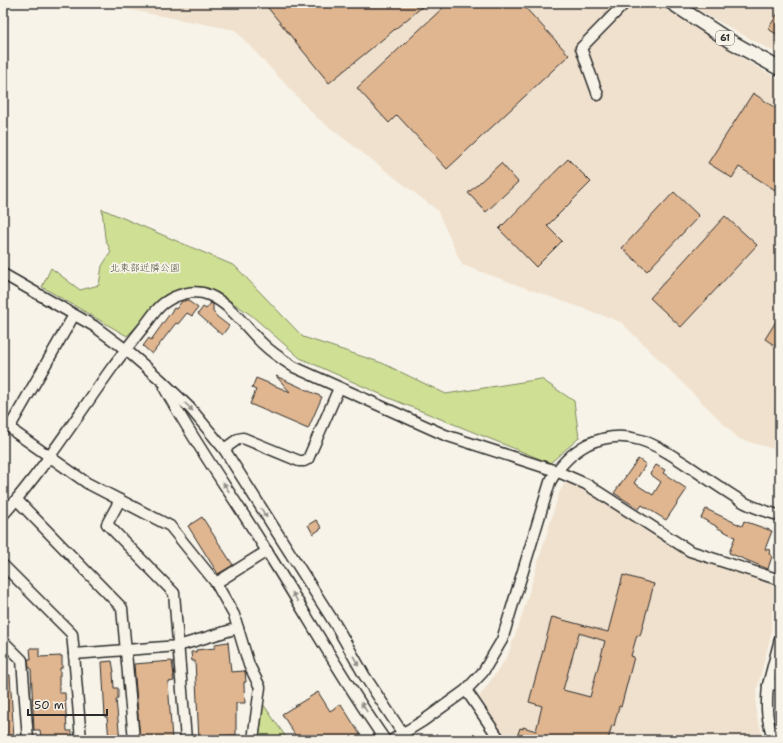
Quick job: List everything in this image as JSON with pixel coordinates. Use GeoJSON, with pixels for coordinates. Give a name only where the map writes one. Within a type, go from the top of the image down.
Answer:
{"type":"FeatureCollection","features":[{"type":"Feature","properties":{"kind":"main road","name":"61"},"geometry":{"type":"LineString","coordinates":[[672,3],[730,41],[780,69]]}},
{"type":"Feature","properties":{"kind":"street"},"geometry":{"type":"LineString","coordinates":[[598,95],[582,48],[625,3]]}},
{"type":"Feature","properties":{"kind":"street"},"geometry":{"type":"LineString","coordinates":[[3,274],[94,326],[125,349],[161,380],[191,409],[224,450],[337,627],[364,675],[405,737]]}},
{"type":"Feature","properties":{"kind":"street"},"geometry":{"type":"LineString","coordinates":[[3,515],[17,500],[49,457],[125,349],[163,304],[174,296],[189,292],[208,294],[220,301],[230,309],[263,344],[294,367],[445,435],[556,471],[586,484],[690,551],[780,580]]}},
{"type":"Feature","properties":{"kind":"street"},"geometry":{"type":"LineString","coordinates":[[74,315],[12,423],[12,429],[87,483],[170,526],[216,583],[234,615],[249,665],[260,687],[253,740]]}},
{"type":"Feature","properties":{"kind":"street"},"geometry":{"type":"LineString","coordinates":[[161,380],[180,416],[267,551],[385,740]]}},
{"type":"Feature","properties":{"kind":"street"},"geometry":{"type":"LineString","coordinates":[[224,450],[238,439],[243,438],[299,461],[304,461],[308,458],[339,388]]}},
{"type":"Feature","properties":{"kind":"street"},"geometry":{"type":"LineString","coordinates":[[392,740],[405,737],[423,721],[466,690],[483,672],[502,640],[550,482],[556,471],[579,449],[596,441],[609,438],[624,437],[639,439],[662,448],[742,502],[780,516]]}},
{"type":"Feature","properties":{"kind":"street"},"geometry":{"type":"LineString","coordinates":[[17,500],[122,608],[134,740]]}},
{"type":"Feature","properties":{"kind":"street"},"geometry":{"type":"LineString","coordinates":[[120,500],[107,524],[174,593],[186,740]]}},
{"type":"Feature","properties":{"kind":"street"},"geometry":{"type":"LineString","coordinates":[[216,583],[267,551]]}},
{"type":"Feature","properties":{"kind":"street"},"geometry":{"type":"LineString","coordinates":[[3,564],[72,634],[81,740]]}},
{"type":"Feature","properties":{"kind":"street"},"geometry":{"type":"LineString","coordinates":[[74,654],[178,646],[238,628]]}},
{"type":"Feature","properties":{"kind":"street"},"geometry":{"type":"LineString","coordinates":[[774,740],[768,724],[766,703],[768,685],[780,639]]}},
{"type":"Feature","properties":{"kind":"street"},"geometry":{"type":"LineString","coordinates":[[3,641],[22,660],[28,740]]}},
{"type":"Feature","properties":{"kind":"street"},"geometry":{"type":"LineString","coordinates":[[768,685],[780,684]]}},
{"type":"Feature","properties":{"kind":"street"},"geometry":{"type":"LineString","coordinates":[[466,690],[500,740]]}},
{"type":"Feature","properties":{"kind":"shaded area"},"geometry":{"type":"Polygon","coordinates":[[[118,3],[658,3],[742,58],[780,80],[780,451],[739,439],[621,322],[462,265],[437,210],[316,117],[235,30],[125,9],[118,3]]]}},
{"type":"Feature","properties":{"kind":"shaded area"},"geometry":{"type":"Polygon","coordinates":[[[685,3],[780,3],[780,55],[685,3]]]}},
{"type":"Feature","properties":{"kind":"shaded area"},"geometry":{"type":"Polygon","coordinates":[[[567,482],[581,487],[687,555],[772,584],[774,588],[771,635],[758,685],[756,699],[756,713],[764,740],[507,740],[480,696],[507,657],[520,622],[559,493],[564,484],[567,482]]]}},
{"type":"Feature","properties":{"kind":"green space","name":"北東部近隣公園"},"geometry":{"type":"Polygon","coordinates":[[[102,209],[235,266],[303,337],[382,363],[446,394],[541,379],[574,401],[579,438],[550,463],[389,398],[300,358],[251,315],[217,292],[188,288],[175,291],[162,300],[127,336],[42,287],[51,268],[80,290],[99,285],[102,266],[111,252],[105,238],[102,209]]]}},
{"type":"Feature","properties":{"kind":"green space"},"geometry":{"type":"Polygon","coordinates":[[[263,704],[288,740],[259,740],[263,704]]]}},
{"type":"Feature","properties":{"kind":"building"},"geometry":{"type":"Polygon","coordinates":[[[264,3],[427,3],[329,83],[264,3]]]}},
{"type":"Feature","properties":{"kind":"building"},"geometry":{"type":"Polygon","coordinates":[[[448,3],[521,3],[569,55],[447,169],[397,115],[389,123],[357,88],[448,3]]]}},
{"type":"Feature","properties":{"kind":"building"},"geometry":{"type":"Polygon","coordinates":[[[780,10],[780,36],[768,29],[780,10]]]}},
{"type":"Feature","properties":{"kind":"building"},"geometry":{"type":"Polygon","coordinates":[[[753,93],[780,111],[780,193],[739,167],[732,178],[708,163],[753,93]]]}},
{"type":"Feature","properties":{"kind":"building"},"geometry":{"type":"Polygon","coordinates":[[[568,159],[591,182],[547,226],[562,241],[536,267],[499,229],[568,159]]]}},
{"type":"Feature","properties":{"kind":"building"},"geometry":{"type":"Polygon","coordinates":[[[501,163],[518,182],[486,212],[468,193],[501,163]]]}},
{"type":"Feature","properties":{"kind":"building"},"geometry":{"type":"Polygon","coordinates":[[[674,192],[699,216],[647,271],[622,248],[674,192]]]}},
{"type":"Feature","properties":{"kind":"building"},"geometry":{"type":"Polygon","coordinates":[[[725,216],[757,245],[681,327],[650,298],[725,216]]]}},
{"type":"Feature","properties":{"kind":"building"},"geometry":{"type":"Polygon","coordinates":[[[186,300],[198,308],[192,316],[187,313],[178,324],[176,323],[152,354],[143,346],[149,338],[151,340],[174,308],[176,309],[182,301],[186,300]]]}},
{"type":"Feature","properties":{"kind":"building"},"geometry":{"type":"Polygon","coordinates":[[[211,303],[213,304],[213,312],[216,316],[229,326],[222,335],[198,314],[203,307],[206,309],[211,303]]]}},
{"type":"Feature","properties":{"kind":"building"},"geometry":{"type":"Polygon","coordinates":[[[780,315],[780,349],[765,339],[780,315]]]}},
{"type":"Feature","properties":{"kind":"building"},"geometry":{"type":"Polygon","coordinates":[[[276,376],[322,397],[308,429],[250,404],[256,390],[252,388],[256,378],[290,392],[276,376]]]}},
{"type":"Feature","properties":{"kind":"building"},"geometry":{"type":"Polygon","coordinates":[[[638,459],[646,464],[634,483],[653,495],[661,482],[650,474],[656,465],[665,470],[663,473],[687,489],[666,520],[642,505],[639,509],[614,493],[638,459]]]}},
{"type":"Feature","properties":{"kind":"building"},"geometry":{"type":"Polygon","coordinates":[[[706,509],[742,526],[744,521],[772,531],[765,549],[770,550],[769,554],[772,556],[768,569],[729,553],[735,537],[701,518],[706,509]]]}},
{"type":"Feature","properties":{"kind":"building"},"geometry":{"type":"Polygon","coordinates":[[[202,517],[233,565],[218,574],[188,526],[202,517]]]}},
{"type":"Feature","properties":{"kind":"building"},"geometry":{"type":"Polygon","coordinates":[[[316,520],[322,528],[313,534],[308,525],[316,520]]]}},
{"type":"Feature","properties":{"kind":"building"},"geometry":{"type":"Polygon","coordinates":[[[623,575],[654,584],[640,636],[637,635],[631,656],[634,657],[621,707],[619,706],[614,726],[612,725],[608,740],[516,740],[520,728],[523,729],[523,727],[536,731],[542,706],[529,702],[552,617],[608,632],[623,575]],[[579,633],[563,690],[590,697],[605,641],[579,633]]]}},
{"type":"Feature","properties":{"kind":"building"},"geometry":{"type":"Polygon","coordinates":[[[228,642],[231,672],[245,671],[246,682],[244,682],[245,703],[236,703],[236,735],[215,736],[212,737],[212,740],[199,740],[195,661],[192,661],[191,652],[215,648],[215,644],[228,642]]]}},
{"type":"Feature","properties":{"kind":"building"},"geometry":{"type":"Polygon","coordinates":[[[30,648],[39,648],[39,657],[62,656],[62,668],[60,668],[59,676],[59,693],[65,693],[67,731],[72,731],[72,739],[55,740],[55,736],[41,737],[40,730],[34,730],[31,668],[29,668],[28,659],[31,659],[30,648]]]}},
{"type":"Feature","properties":{"kind":"building"},"geometry":{"type":"Polygon","coordinates":[[[112,661],[114,688],[118,688],[118,699],[116,700],[120,740],[109,740],[107,717],[105,717],[102,662],[112,661]]]}},
{"type":"Feature","properties":{"kind":"building"},"geometry":{"type":"Polygon","coordinates":[[[172,661],[174,681],[168,682],[172,740],[140,740],[134,664],[172,661]]]}},
{"type":"Feature","properties":{"kind":"building"},"geometry":{"type":"Polygon","coordinates":[[[3,675],[10,675],[14,739],[3,739],[3,675]]]}},
{"type":"Feature","properties":{"kind":"building"},"geometry":{"type":"Polygon","coordinates":[[[318,692],[330,711],[341,704],[361,736],[355,740],[298,740],[282,714],[318,692]]]}}]}
